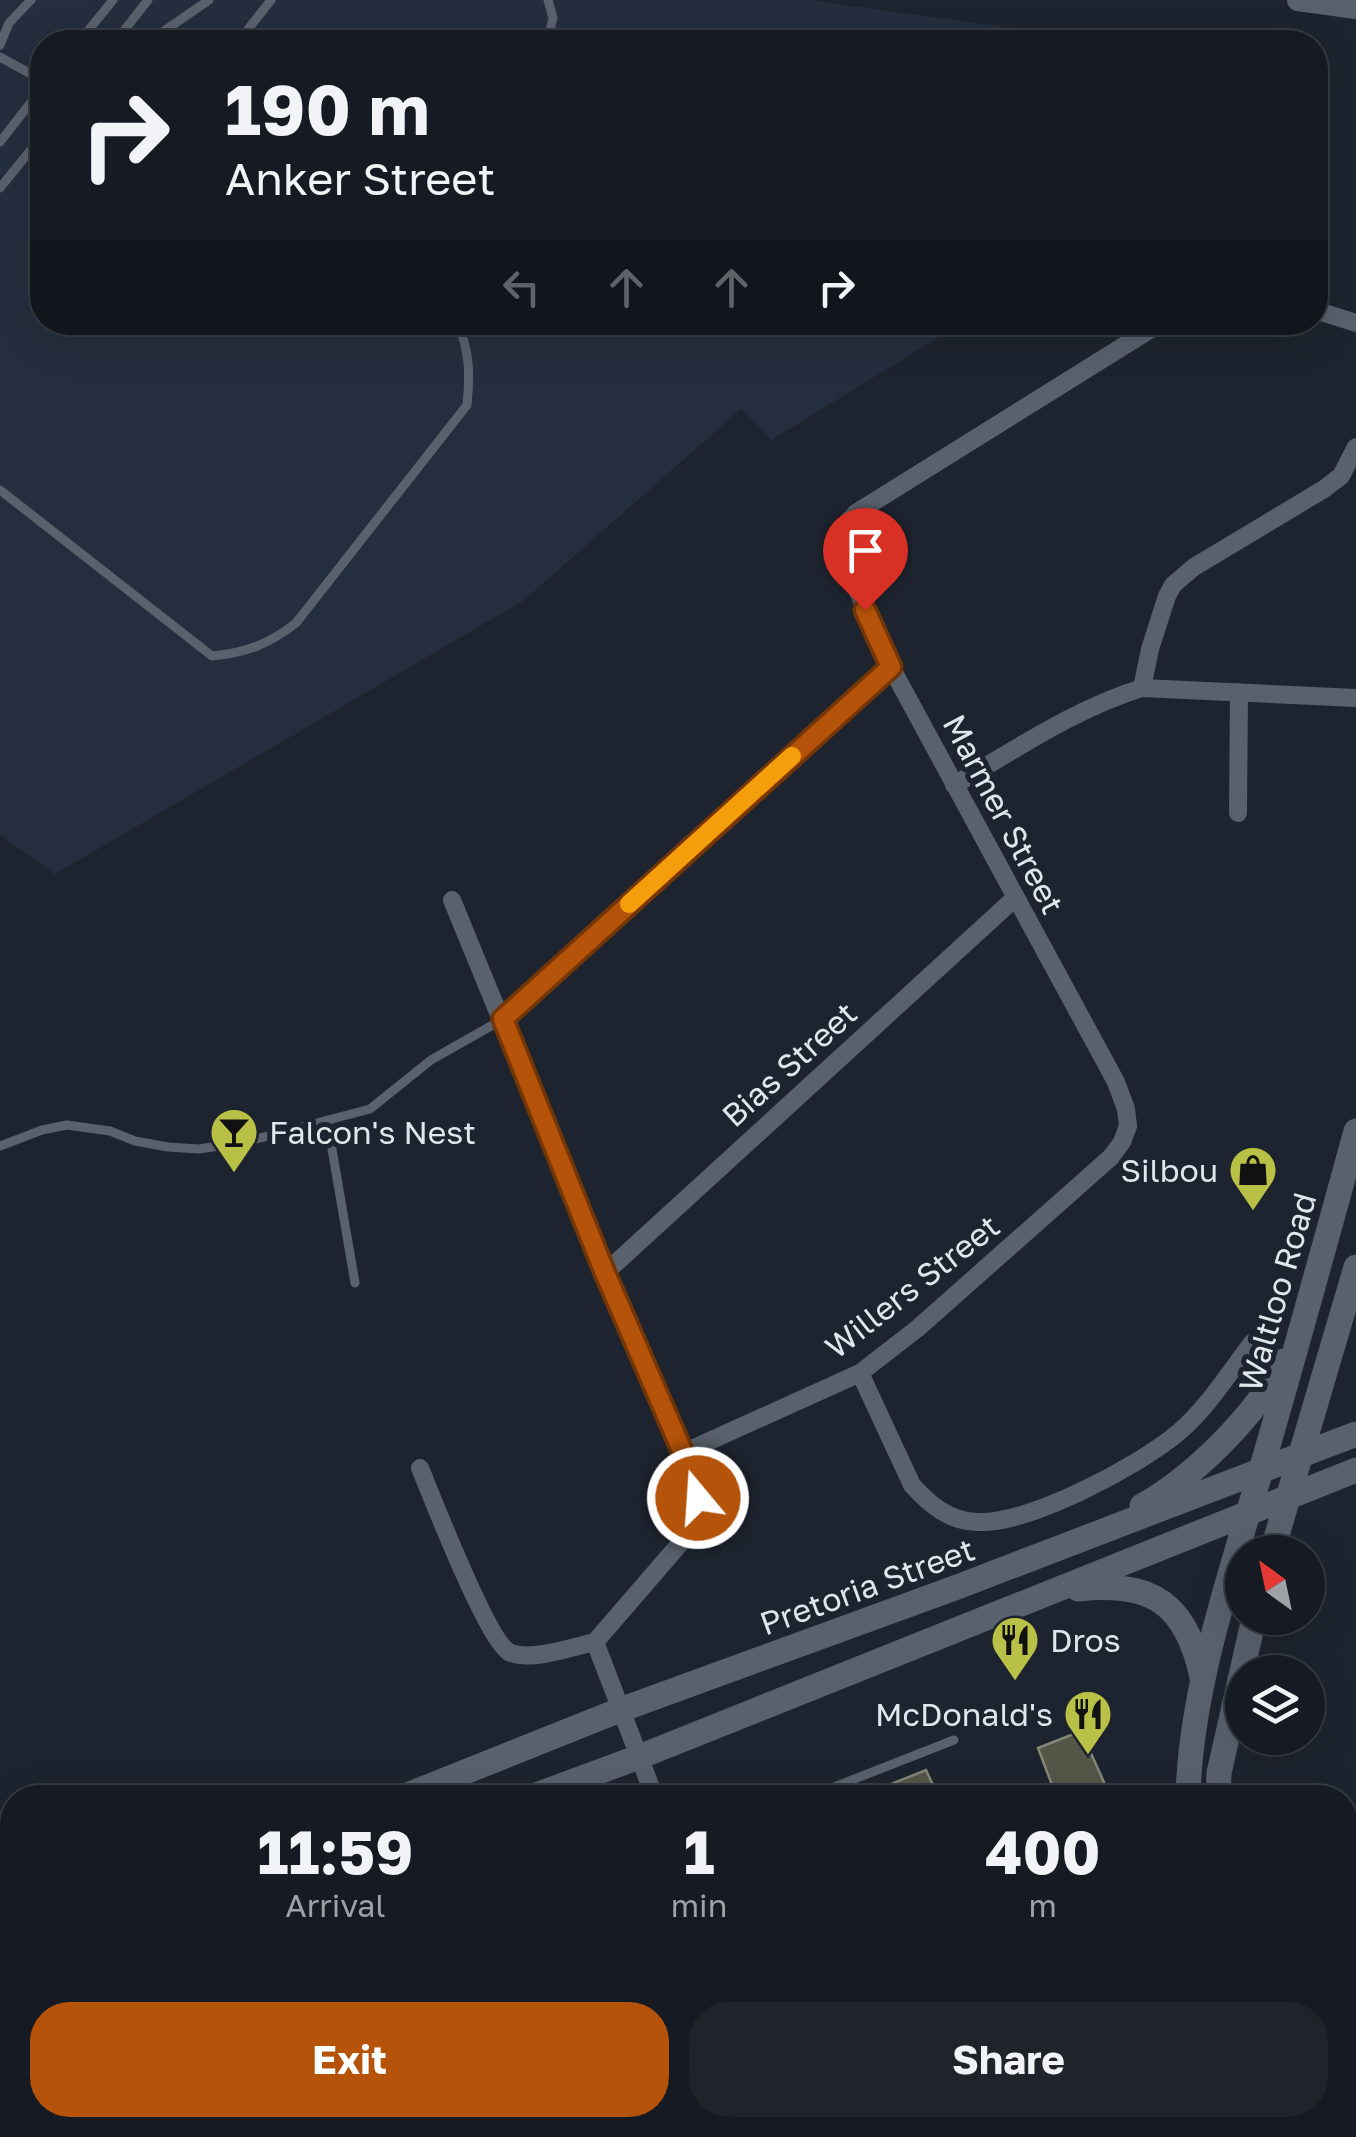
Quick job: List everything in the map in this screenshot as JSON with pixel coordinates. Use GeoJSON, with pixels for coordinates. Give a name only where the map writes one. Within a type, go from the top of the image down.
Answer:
{"type":"FeatureCollection","features":[{"type":"Feature","properties":{"kind":"main road","name":"Waltloo Road"},"geometry":{"type":"LineString","coordinates":[[1188,1785],[1204,1687],[1248,1510],[1356,1131]]}},
{"type":"Feature","properties":{"kind":"main road","name":"Waltloo Road"},"geometry":{"type":"LineString","coordinates":[[1277,1535],[1299,1456],[1350,1318],[1356,1267]]}},
{"type":"Feature","properties":{"kind":"main road"},"geometry":{"type":"LineString","coordinates":[[1082,1541],[1147,1504],[1207,1457],[1261,1397],[1304,1322]]}},
{"type":"Feature","properties":{"kind":"main road","name":"Pretoria Street"},"geometry":{"type":"LineString","coordinates":[[432,1785],[620,1710],[1082,1541],[1356,1434]]}},
{"type":"Feature","properties":{"kind":"main road"},"geometry":{"type":"LineString","coordinates":[[563,1785],[1356,1470]]}},
{"type":"Feature","properties":{"kind":"main road"},"geometry":{"type":"LineString","coordinates":[[1052,1592],[1121,1586],[1144,1591],[1160,1600],[1184,1624],[1196,1650],[1204,1687]]}},
{"type":"Feature","properties":{"kind":"main road"},"geometry":{"type":"LineString","coordinates":[[1219,1785],[1250,1635]]}},
{"type":"Feature","properties":{"kind":"street"},"geometry":{"type":"LineString","coordinates":[[1298,0],[1356,8]]}},
{"type":"Feature","properties":{"kind":"street"},"geometry":{"type":"LineString","coordinates":[[1328,314],[1356,324]]}},
{"type":"Feature","properties":{"kind":"street","name":"Marmer Street"},"geometry":{"type":"LineString","coordinates":[[1126,1109],[1116,1082],[891,667],[837,544],[848,518],[1141,335]]}},
{"type":"Feature","properties":{"kind":"street"},"geometry":{"type":"LineString","coordinates":[[1142,688],[1150,649],[1173,585],[1194,567],[1324,489],[1341,476],[1356,447]]}},
{"type":"Feature","properties":{"kind":"street"},"geometry":{"type":"LineString","coordinates":[[503,1019],[891,667]]}},
{"type":"Feature","properties":{"kind":"street"},"geometry":{"type":"LineString","coordinates":[[954,785],[1074,715],[1142,688],[1356,698]]}},
{"type":"Feature","properties":{"kind":"street"},"geometry":{"type":"LineString","coordinates":[[1238,813],[1239,692]]}},
{"type":"Feature","properties":{"kind":"street","name":"Bias Street"},"geometry":{"type":"LineString","coordinates":[[605,1273],[1014,899]]}},
{"type":"Feature","properties":{"kind":"street"},"geometry":{"type":"LineString","coordinates":[[420,1468],[482,1612],[502,1648],[521,1655],[594,1642],[696,1525],[700,1514],[683,1453],[452,900]]}},
{"type":"Feature","properties":{"kind":"street","name":"Willers Street"},"geometry":{"type":"LineString","coordinates":[[683,1453],[860,1373],[918,1328],[1110,1158],[1128,1126],[1126,1109]]}},
{"type":"Feature","properties":{"kind":"street"},"geometry":{"type":"LineString","coordinates":[[860,1373],[912,1485],[924,1498],[952,1517],[974,1522],[1003,1521],[1126,1469],[1179,1432],[1213,1396],[1252,1343]]}},
{"type":"Feature","properties":{"kind":"street"},"geometry":{"type":"LineString","coordinates":[[594,1642],[650,1785]]}},
{"type":"Feature","properties":{"kind":"lane"},"geometry":{"type":"LineString","coordinates":[[89,30],[114,0]]}},
{"type":"Feature","properties":{"kind":"lane"},"geometry":{"type":"LineString","coordinates":[[125,30],[148,0]]}},
{"type":"Feature","properties":{"kind":"lane"},"geometry":{"type":"LineString","coordinates":[[165,30],[209,0]]}},
{"type":"Feature","properties":{"kind":"lane"},"geometry":{"type":"LineString","coordinates":[[247,30],[271,0]]}},
{"type":"Feature","properties":{"kind":"lane"},"geometry":{"type":"LineString","coordinates":[[548,0],[553,18],[550,30]]}},
{"type":"Feature","properties":{"kind":"lane"},"geometry":{"type":"LineString","coordinates":[[0,46],[9,23],[27,1]]}},
{"type":"Feature","properties":{"kind":"lane"},"geometry":{"type":"LineString","coordinates":[[0,57],[30,73]]}},
{"type":"Feature","properties":{"kind":"lane"},"geometry":{"type":"LineString","coordinates":[[0,142],[30,103]]}},
{"type":"Feature","properties":{"kind":"lane"},"geometry":{"type":"LineString","coordinates":[[0,188],[30,152]]}},
{"type":"Feature","properties":{"kind":"lane"},"geometry":{"type":"LineString","coordinates":[[0,490],[212,656],[240,653],[272,642],[296,622],[467,406],[471,372],[463,335]]}},
{"type":"Feature","properties":{"kind":"lane"},"geometry":{"type":"LineString","coordinates":[[0,1146],[67,1125],[110,1131],[150,1144],[199,1149],[245,1142],[370,1108],[431,1060],[503,1019]]}},
{"type":"Feature","properties":{"kind":"lane"},"geometry":{"type":"LineString","coordinates":[[327,1120],[355,1283]]}},
{"type":"Feature","properties":{"kind":"lane"},"geometry":{"type":"LineString","coordinates":[[839,1785],[954,1740]]}},
{"type":"Feature","properties":{"kind":"shaded area"},"geometry":{"type":"Polygon","coordinates":[[[0,0],[809,0],[1026,30],[30,30],[30,335],[942,335],[771,440],[741,409],[523,601],[55,874],[0,835],[0,0]]]}},
{"type":"Feature","properties":{"kind":"building"},"geometry":{"type":"Polygon","coordinates":[[[1081,1731],[1105,1785],[1052,1785],[1038,1748],[1081,1731]]]}},
{"type":"Feature","properties":{"kind":"building"},"geometry":{"type":"Polygon","coordinates":[[[926,1770],[933,1785],[889,1785],[926,1770]]]}},
{"type":"Feature","properties":{"kind":"slow traffic"},"geometry":{"type":"LineString","coordinates":[[629,904],[792,756]]}},
{"type":"Feature","properties":{"kind":"place","name":"Falcon's Nest"},"geometry":{"type":"Point","coordinates":[234,1174]}},
{"type":"Feature","properties":{"kind":"place","name":"Silbou"},"geometry":{"type":"Point","coordinates":[1253,1212]}},
{"type":"Feature","properties":{"kind":"place","name":"Dros"},"geometry":{"type":"Point","coordinates":[1015,1682]}},
{"type":"Feature","properties":{"kind":"place","name":"McDonald's"},"geometry":{"type":"Point","coordinates":[1088,1756]}},
{"type":"Feature","properties":{"kind":"route"},"geometry":{"type":"LineString","coordinates":[[698,1498],[683,1453],[605,1273],[503,1019],[891,667],[865,610]]}}]}
